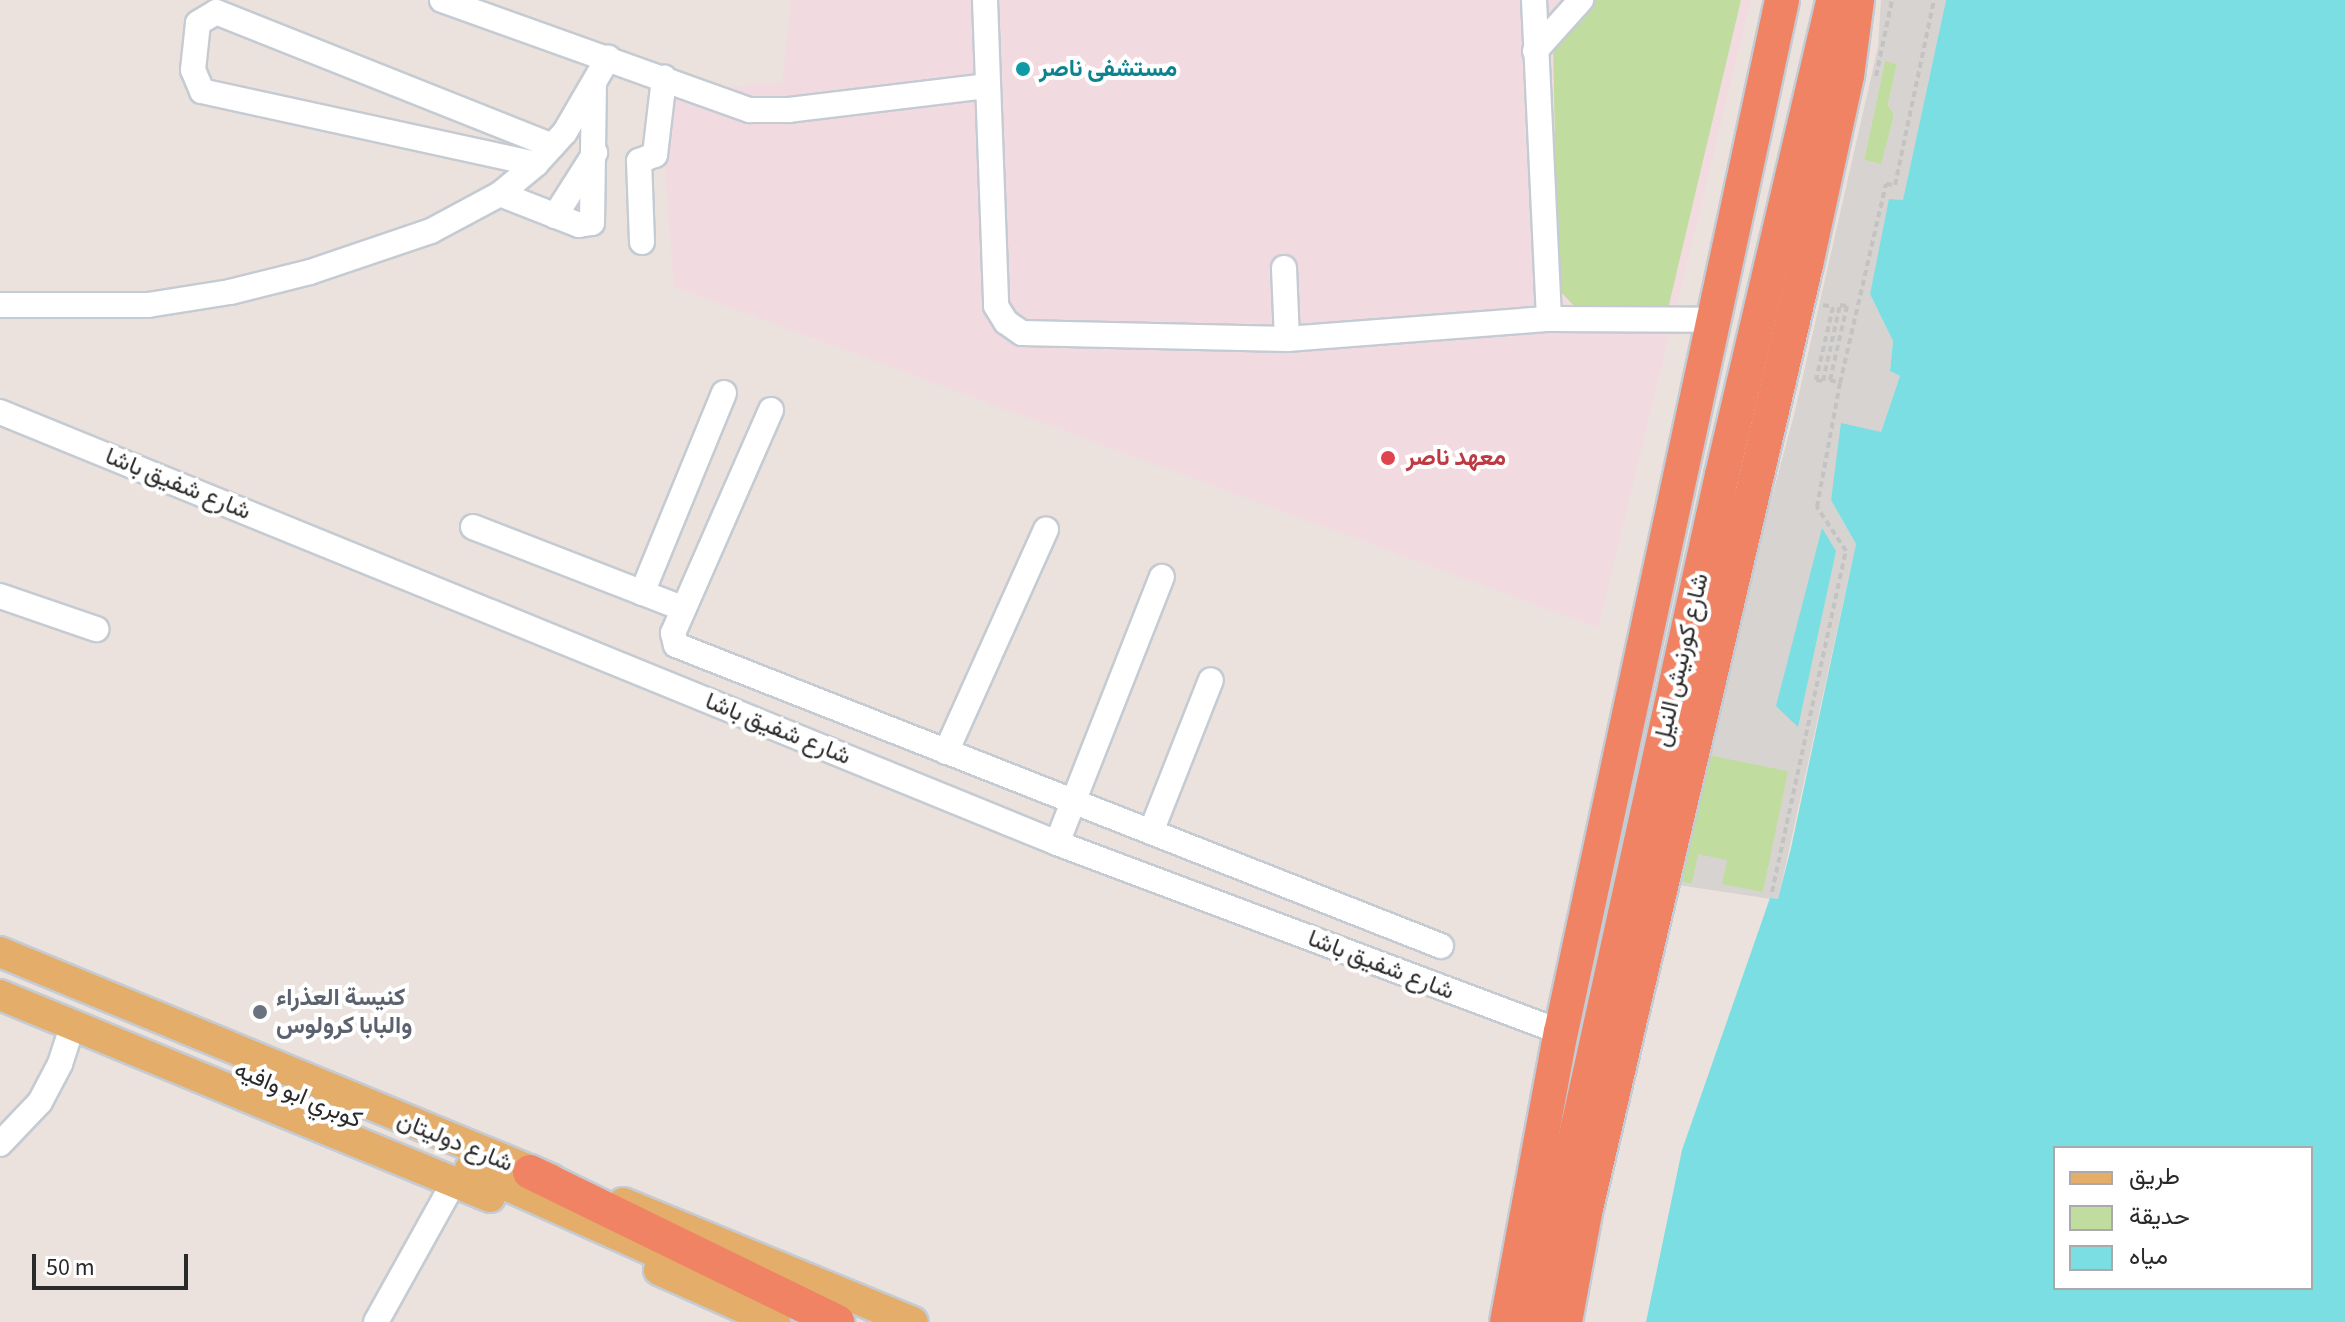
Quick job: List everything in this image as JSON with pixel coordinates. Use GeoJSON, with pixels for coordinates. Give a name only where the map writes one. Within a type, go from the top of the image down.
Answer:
{"type":"FeatureCollection","features":[{"type":"Feature","properties":{"kind":"highway"},"geometry":{"type":"LineString","coordinates":[[1565,1322],[1586,1208],[1806,265],[1847,76],[1840,3],[1809,16],[1783,0]]}},
{"type":"Feature","properties":{"kind":"highway","name":"شارع كورنيش النيل"},"geometry":{"type":"LineString","coordinates":[[1507,1322],[1561,1032],[1783,0]]}},
{"type":"Feature","properties":{"kind":"highway","name":"شارع كورنيش النيل"},"geometry":{"type":"LineString","coordinates":[[1539,1322],[1593,1054],[1805,113],[1840,3]]}},
{"type":"Feature","properties":{"kind":"highway"},"geometry":{"type":"LineString","coordinates":[[1760,99],[1770,94],[1792,96],[1805,113]]}},
{"type":"Feature","properties":{"kind":"highway"},"geometry":{"type":"LineString","coordinates":[[530,1172],[837,1322]]}},
{"type":"Feature","properties":{"kind":"main road","name":"شارع دوليتان"},"geometry":{"type":"LineString","coordinates":[[0,952],[530,1172],[698,1230],[913,1322]]}},
{"type":"Feature","properties":{"kind":"main road","name":"كوبري ابو وافيه"},"geometry":{"type":"LineString","coordinates":[[0,972],[399,1137],[811,1322]]}},
{"type":"Feature","properties":{"kind":"main road","name":"شارع دوليتان"},"geometry":{"type":"LineString","coordinates":[[0,995],[454,1182],[775,1322]]}},
{"type":"Feature","properties":{"kind":"street"},"geometry":{"type":"LineString","coordinates":[[442,0],[483,6],[608,58],[763,111],[987,86]]}},
{"type":"Feature","properties":{"kind":"street"},"geometry":{"type":"LineString","coordinates":[[985,0],[996,306],[1006,322],[1022,333],[1287,339],[1549,319],[1713,320]]}},
{"type":"Feature","properties":{"kind":"street"},"geometry":{"type":"LineString","coordinates":[[1534,0],[1549,319]]}},
{"type":"Feature","properties":{"kind":"street"},"geometry":{"type":"LineString","coordinates":[[1535,51],[1581,0]]}},
{"type":"Feature","properties":{"kind":"street"},"geometry":{"type":"LineString","coordinates":[[544,155],[202,91],[193,70],[198,23],[216,12],[544,155],[576,183]]}},
{"type":"Feature","properties":{"kind":"street"},"geometry":{"type":"LineString","coordinates":[[0,305],[148,305],[230,292],[372,253],[431,231],[500,194],[544,155],[594,85],[608,58]]}},
{"type":"Feature","properties":{"kind":"street"},"geometry":{"type":"LineString","coordinates":[[642,242],[639,161],[655,155],[664,78]]}},
{"type":"Feature","properties":{"kind":"street"},"geometry":{"type":"LineString","coordinates":[[500,194],[585,226],[592,223],[594,85]]}},
{"type":"Feature","properties":{"kind":"street"},"geometry":{"type":"LineString","coordinates":[[555,216],[595,153]]}},
{"type":"Feature","properties":{"kind":"street"},"geometry":{"type":"LineString","coordinates":[[1284,268],[1287,339]]}},
{"type":"Feature","properties":{"kind":"street"},"geometry":{"type":"LineString","coordinates":[[642,593],[724,393]]}},
{"type":"Feature","properties":{"kind":"street"},"geometry":{"type":"LineString","coordinates":[[771,410],[673,633],[676,645],[1441,946]]}},
{"type":"Feature","properties":{"kind":"street","name":"شارع شفيق باشا"},"geometry":{"type":"LineString","coordinates":[[0,412],[1057,843],[1561,1032]]}},
{"type":"Feature","properties":{"kind":"street"},"geometry":{"type":"LineString","coordinates":[[473,527],[684,609]]}},
{"type":"Feature","properties":{"kind":"street"},"geometry":{"type":"LineString","coordinates":[[946,752],[1046,529]]}},
{"type":"Feature","properties":{"kind":"street"},"geometry":{"type":"LineString","coordinates":[[1057,843],[1162,577]]}},
{"type":"Feature","properties":{"kind":"street"},"geometry":{"type":"LineString","coordinates":[[0,596],[96,629]]}},
{"type":"Feature","properties":{"kind":"street"},"geometry":{"type":"LineString","coordinates":[[1151,832],[1211,680]]}},
{"type":"Feature","properties":{"kind":"street"},"geometry":{"type":"LineString","coordinates":[[0,1144],[40,1102],[60,1064],[73,1024]]}},
{"type":"Feature","properties":{"kind":"street"},"geometry":{"type":"LineString","coordinates":[[376,1322],[454,1182]]}},
{"type":"Feature","properties":{"kind":"path"},"geometry":{"type":"LineString","coordinates":[[1772,892],[1846,551],[1817,507],[1840,383],[1886,184],[1895,185],[1934,0]]}},
{"type":"Feature","properties":{"kind":"path"},"geometry":{"type":"LineString","coordinates":[[1823,305],[1833,307],[1816,380],[1823,381],[1840,305],[1847,306],[1830,380],[1840,383]]}},
{"type":"Feature","properties":{"kind":"shaded area","name":"معهد ناصر"},"geometry":{"type":"Polygon","coordinates":[[[791,0],[1751,0],[1598,628],[674,287],[659,93],[782,82],[791,0]]]}},
{"type":"Feature","properties":{"kind":"shaded area"},"geometry":{"type":"Polygon","coordinates":[[[1881,0],[1946,0],[1903,201],[1890,199],[1870,294],[1893,341],[1890,371],[1900,376],[1881,432],[1838,458],[1831,500],[1856,544],[1778,900],[1678,885],[1729,658],[1795,411],[1878,47],[1881,0]],[[1885,61],[1864,160],[1881,164],[1894,115],[1888,105],[1897,64],[1885,61]],[[1708,755],[1682,881],[1692,884],[1698,854],[1727,860],[1722,884],[1763,892],[1788,771],[1708,755]]]}},
{"type":"Feature","properties":{"kind":"green space"},"geometry":{"type":"Polygon","coordinates":[[[1588,0],[1741,0],[1668,309],[1575,307],[1558,289],[1553,44],[1588,0]]]}},
{"type":"Feature","properties":{"kind":"green space"},"geometry":{"type":"Polygon","coordinates":[[[1885,60],[1897,64],[1888,105],[1894,114],[1882,165],[1864,160],[1885,60]]]}},
{"type":"Feature","properties":{"kind":"green space"},"geometry":{"type":"Polygon","coordinates":[[[1707,754],[1789,771],[1763,893],[1721,884],[1699,854],[1692,884],[1681,882],[1707,754]]]}},
{"type":"Feature","properties":{"kind":"water"},"geometry":{"type":"Polygon","coordinates":[[[1946,0],[2345,0],[2345,1322],[1646,1322],[1682,1150],[1770,898],[1778,899],[1791,848],[1856,544],[1831,500],[1841,423],[1881,432],[1900,376],[1890,371],[1893,341],[1870,294],[1889,199],[1903,200],[1946,0]]]}},
{"type":"Feature","properties":{"kind":"water"},"geometry":{"type":"Polygon","coordinates":[[[1822,528],[1836,551],[1798,727],[1776,706],[1822,528]]]}},
{"type":"Feature","properties":{"kind":"place","name":"مستشفى ناصر"},"geometry":{"type":"Point","coordinates":[1023,69]}},
{"type":"Feature","properties":{"kind":"place","name":"معهد ناصر"},"geometry":{"type":"Point","coordinates":[1388,458]}},
{"type":"Feature","properties":{"kind":"place","name":"كنيسة العذراء والبابا كرولوس"},"geometry":{"type":"Point","coordinates":[260,1012]}}]}
